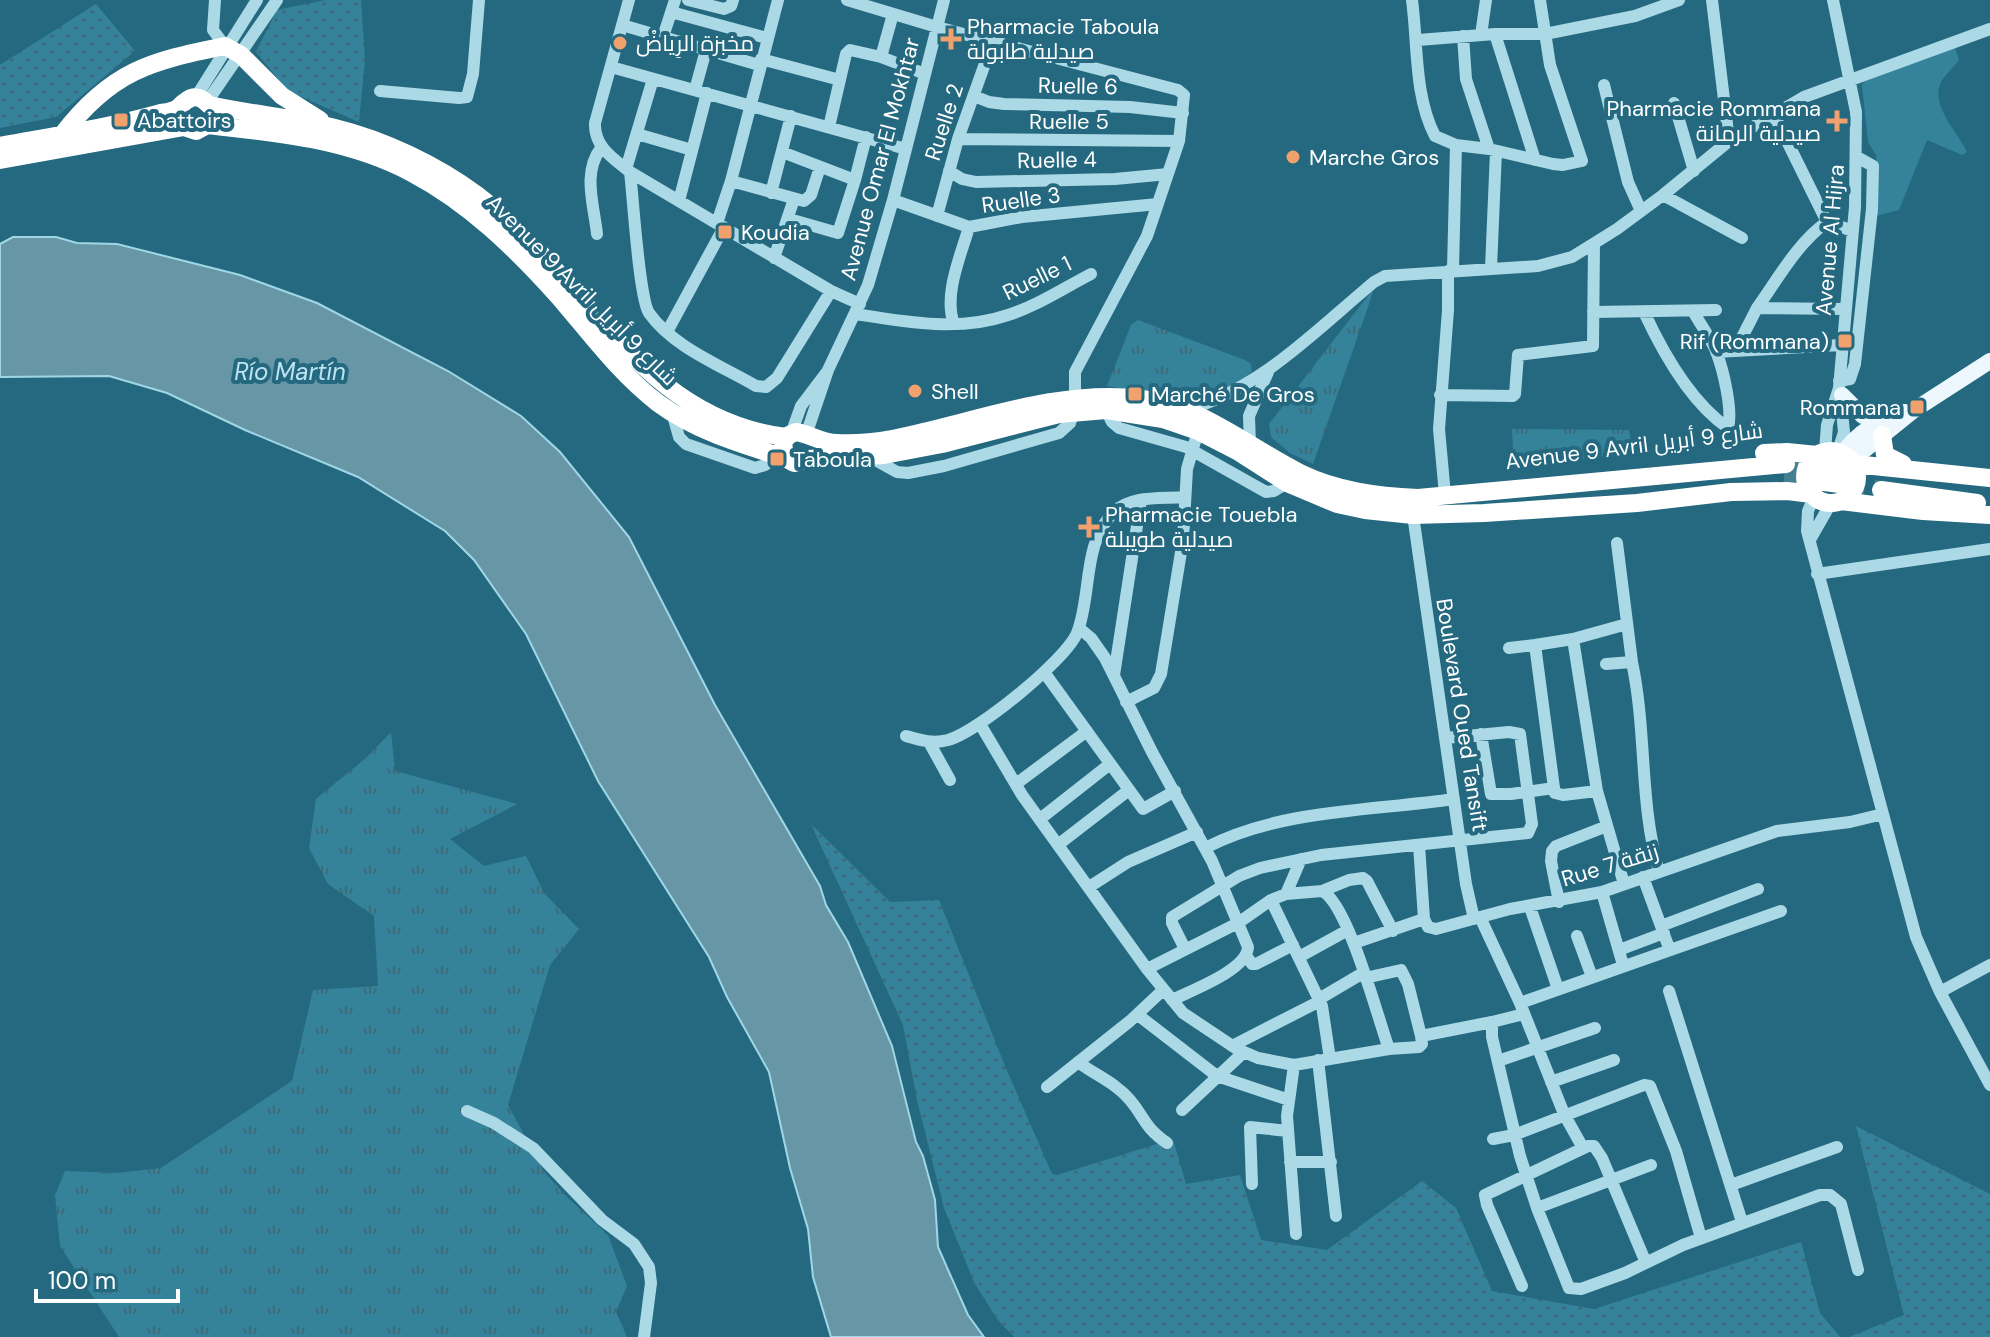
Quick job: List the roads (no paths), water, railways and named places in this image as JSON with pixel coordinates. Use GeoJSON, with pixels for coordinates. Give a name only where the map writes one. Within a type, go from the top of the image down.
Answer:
{"type":"FeatureCollection","features":[{"type":"Feature","properties":{"kind":"highway"},"geometry":{"type":"LineString","coordinates":[[62,135],[94,98],[130,73],[165,58],[233,51],[282,96],[335,128]]}},
{"type":"Feature","properties":{"kind":"highway","name":"Avenue 9 Avril شارع 9 أبريل"},"geometry":{"type":"LineString","coordinates":[[181,118],[185,100],[204,101],[335,128],[395,149],[475,194],[521,234],[615,339],[676,395],[721,419],[761,433],[836,443],[884,440],[1119,396],[1174,411]]}},
{"type":"Feature","properties":{"kind":"highway"},"geometry":{"type":"LineString","coordinates":[[204,101],[212,113],[207,125]]}},
{"type":"Feature","properties":{"kind":"highway","name":"Avenue 9 Avril شارع 9 أبريل"},"geometry":{"type":"LineString","coordinates":[[0,160],[181,118]]}},
{"type":"Feature","properties":{"kind":"highway","name":"Avenue 9 Avril شارع 9 أبريل"},"geometry":{"type":"LineString","coordinates":[[0,146],[125,123],[181,118],[196,131],[207,125],[327,141],[379,157],[424,180],[467,208],[512,248],[628,376],[672,412],[718,436],[794,463],[808,459],[870,457],[950,442],[1075,404],[1106,410],[1174,411]]}},
{"type":"Feature","properties":{"kind":"highway"},"geometry":{"type":"LineString","coordinates":[[1174,411],[1198,431],[1243,448]]}},
{"type":"Feature","properties":{"kind":"highway"},"geometry":{"type":"LineString","coordinates":[[1174,411],[1243,448]]}},
{"type":"Feature","properties":{"kind":"highway"},"geometry":{"type":"LineString","coordinates":[[1882,428],[1881,445],[1885,455],[1921,471]]}},
{"type":"Feature","properties":{"kind":"highway"},"geometry":{"type":"LineString","coordinates":[[781,456],[782,447],[798,436],[813,449],[808,459]]}},
{"type":"Feature","properties":{"kind":"highway","name":"Avenue 9 Avril شارع 9 أبريل"},"geometry":{"type":"LineString","coordinates":[[1243,448],[1287,483],[1337,504],[1413,515],[1637,503],[1731,492],[1787,491],[1833,474],[1921,471],[1990,478]]}},
{"type":"Feature","properties":{"kind":"highway","name":"Avenue 9 Avril شارع 9 أبريل"},"geometry":{"type":"LineString","coordinates":[[1243,448],[1331,485],[1380,496],[1418,498],[1785,472],[1484,513]]}},
{"type":"Feature","properties":{"kind":"highway","name":"Avenue 9 Avril شارع 9 أبريل"},"geometry":{"type":"LineString","coordinates":[[1451,495],[1571,473],[1787,452],[1923,511],[1990,515]]}},
{"type":"Feature","properties":{"kind":"highway"},"geometry":{"type":"LineString","coordinates":[[1990,490],[1882,483],[1969,503],[1990,503]]}},
{"type":"Feature","properties":{"kind":"main road"},"geometry":{"type":"LineString","coordinates":[[1833,474],[1882,428],[1990,361]]}},
{"type":"Feature","properties":{"kind":"main road"},"geometry":{"type":"LineString","coordinates":[[1840,388],[1863,416],[1882,428]]}},
{"type":"Feature","properties":{"kind":"street"},"geometry":{"type":"LineString","coordinates":[[215,0],[213,30],[233,51]]}},
{"type":"Feature","properties":{"kind":"street"},"geometry":{"type":"LineString","coordinates":[[204,101],[233,51],[257,0]]}},
{"type":"Feature","properties":{"kind":"street"},"geometry":{"type":"LineString","coordinates":[[233,51],[277,0]]}},
{"type":"Feature","properties":{"kind":"street"},"geometry":{"type":"LineString","coordinates":[[380,91],[467,97],[473,74],[479,0]]}},
{"type":"Feature","properties":{"kind":"street"},"geometry":{"type":"LineString","coordinates":[[597,234],[590,172],[601,148],[595,123],[629,0]]}},
{"type":"Feature","properties":{"kind":"street"},"geometry":{"type":"LineString","coordinates":[[688,0],[724,9],[731,6],[733,0]]}},
{"type":"Feature","properties":{"kind":"street"},"geometry":{"type":"LineString","coordinates":[[667,332],[720,225],[778,0]]}},
{"type":"Feature","properties":{"kind":"street"},"geometry":{"type":"LineString","coordinates":[[847,0],[937,27],[1178,90],[1184,97],[1179,141],[1158,204],[1131,267],[1075,372],[1075,404]]}},
{"type":"Feature","properties":{"kind":"street","name":"Avenue Omar El Mokhtar"},"geometry":{"type":"LineString","coordinates":[[798,436],[858,309],[893,200],[944,0]]}},
{"type":"Feature","properties":{"kind":"street"},"geometry":{"type":"LineString","coordinates":[[1412,0],[1424,112],[1435,136],[1456,145],[1563,165],[1582,161],[1557,90],[1540,0]]}},
{"type":"Feature","properties":{"kind":"street"},"geometry":{"type":"LineString","coordinates":[[1481,35],[1486,0]]}},
{"type":"Feature","properties":{"kind":"street"},"geometry":{"type":"LineString","coordinates":[[1418,40],[1545,34],[1635,16],[1679,0]]}},
{"type":"Feature","properties":{"kind":"street"},"geometry":{"type":"LineString","coordinates":[[1712,0],[1729,141]]}},
{"type":"Feature","properties":{"kind":"street","name":"Avenue Al Hijra"},"geometry":{"type":"LineString","coordinates":[[1833,0],[1856,112],[1855,207],[1841,345],[1840,388],[1827,425],[1833,474],[1807,519],[1807,531],[1916,937],[1940,992],[1990,1085]]}},
{"type":"Feature","properties":{"kind":"street"},"geometry":{"type":"LineString","coordinates":[[663,37],[673,6],[767,38]]}},
{"type":"Feature","properties":{"kind":"street"},"geometry":{"type":"LineString","coordinates":[[881,57],[893,14]]}},
{"type":"Feature","properties":{"kind":"street"},"geometry":{"type":"LineString","coordinates":[[622,25],[706,50],[840,80]]}},
{"type":"Feature","properties":{"kind":"street"},"geometry":{"type":"LineString","coordinates":[[1174,411],[1217,400],[1268,372],[1374,282],[1392,274],[1548,264],[1572,257],[1663,195],[1729,141],[1809,94],[1990,29]]}},
{"type":"Feature","properties":{"kind":"street"},"geometry":{"type":"LineString","coordinates":[[1495,34],[1535,160]]}},
{"type":"Feature","properties":{"kind":"street"},"geometry":{"type":"LineString","coordinates":[[1463,36],[1466,79],[1492,150],[1491,268]]}},
{"type":"Feature","properties":{"kind":"street","name":"Ruelle 2"},"geometry":{"type":"LineString","coordinates":[[937,216],[958,139],[993,41]]}},
{"type":"Feature","properties":{"kind":"street"},"geometry":{"type":"LineString","coordinates":[[679,201],[692,150],[706,50]]}},
{"type":"Feature","properties":{"kind":"street"},"geometry":{"type":"LineString","coordinates":[[829,127],[848,52],[855,50],[881,57],[925,74]]}},
{"type":"Feature","properties":{"kind":"street"},"geometry":{"type":"LineString","coordinates":[[611,67],[906,149]]}},
{"type":"Feature","properties":{"kind":"street"},"geometry":{"type":"LineString","coordinates":[[653,79],[628,170],[645,306],[667,332],[756,386],[766,387],[777,378],[831,291]]}},
{"type":"Feature","properties":{"kind":"street"},"geometry":{"type":"LineString","coordinates":[[1604,85],[1628,182],[1641,211]]}},
{"type":"Feature","properties":{"kind":"street","name":"Ruelle 6"},"geometry":{"type":"LineString","coordinates":[[974,96],[1004,104],[1139,108],[1183,113]]}},
{"type":"Feature","properties":{"kind":"street"},"geometry":{"type":"LineString","coordinates":[[1674,103],[1694,171]]}},
{"type":"Feature","properties":{"kind":"street"},"geometry":{"type":"LineString","coordinates":[[1774,115],[1827,222],[1853,231]]}},
{"type":"Feature","properties":{"kind":"street"},"geometry":{"type":"LineString","coordinates":[[771,193],[791,116]]}},
{"type":"Feature","properties":{"kind":"street"},"geometry":{"type":"LineString","coordinates":[[637,134],[692,150]]}},
{"type":"Feature","properties":{"kind":"street"},"geometry":{"type":"LineString","coordinates":[[789,219],[838,233],[866,137]]}},
{"type":"Feature","properties":{"kind":"street","name":"Ruelle 5"},"geometry":{"type":"LineString","coordinates":[[958,139],[1179,141]]}},
{"type":"Feature","properties":{"kind":"street"},"geometry":{"type":"LineString","coordinates":[[1451,495],[1439,429],[1451,271],[1456,145]]}},
{"type":"Feature","properties":{"kind":"street","name":"Ruelle 1"},"geometry":{"type":"LineString","coordinates":[[601,148],[628,170],[858,309],[904,321],[954,324],[1008,316],[1091,274]]}},
{"type":"Feature","properties":{"kind":"street"},"geometry":{"type":"LineString","coordinates":[[782,152],[855,180]]}},
{"type":"Feature","properties":{"kind":"street"},"geometry":{"type":"LineString","coordinates":[[1840,388],[1854,372],[1872,209],[1873,166],[1857,157]]}},
{"type":"Feature","properties":{"kind":"street"},"geometry":{"type":"LineString","coordinates":[[731,181],[804,201],[809,198],[820,167]]}},
{"type":"Feature","properties":{"kind":"street","name":"Ruelle 4"},"geometry":{"type":"LineString","coordinates":[[949,171],[962,179],[976,182],[1115,179],[1168,174]]}},
{"type":"Feature","properties":{"kind":"street"},"geometry":{"type":"LineString","coordinates":[[1663,195],[1742,238]]}},
{"type":"Feature","properties":{"kind":"street"},"geometry":{"type":"LineString","coordinates":[[774,258],[794,199]]}},
{"type":"Feature","properties":{"kind":"street","name":"Ruelle 3"},"geometry":{"type":"LineString","coordinates":[[893,200],[969,227],[1022,217],[1158,204]]}},
{"type":"Feature","properties":{"kind":"street"},"geometry":{"type":"LineString","coordinates":[[1855,207],[1872,209]]}},
{"type":"Feature","properties":{"kind":"street"},"geometry":{"type":"LineString","coordinates":[[1735,351],[1757,308],[1802,245],[1827,222]]}},
{"type":"Feature","properties":{"kind":"street"},"geometry":{"type":"LineString","coordinates":[[954,324],[952,288],[969,227]]}},
{"type":"Feature","properties":{"kind":"street"},"geometry":{"type":"LineString","coordinates":[[1440,395],[1515,395],[1518,355],[1593,346],[1594,244]]}},
{"type":"Feature","properties":{"kind":"street"},"geometry":{"type":"LineString","coordinates":[[1849,269],[1866,271]]}},
{"type":"Feature","properties":{"kind":"street"},"geometry":{"type":"LineString","coordinates":[[1757,308],[1845,309]]}},
{"type":"Feature","properties":{"kind":"street"},"geometry":{"type":"LineString","coordinates":[[1593,312],[1716,310]]}},
{"type":"Feature","properties":{"kind":"street"},"geometry":{"type":"LineString","coordinates":[[1644,312],[1671,363],[1693,393],[1728,428],[1726,394],[1716,352],[1693,311]]}},
{"type":"Feature","properties":{"kind":"street"},"geometry":{"type":"LineString","coordinates":[[1716,352],[1841,345]]}},
{"type":"Feature","properties":{"kind":"street"},"geometry":{"type":"LineString","coordinates":[[1243,448],[1249,416],[1268,372]]}},
{"type":"Feature","properties":{"kind":"street"},"geometry":{"type":"LineString","coordinates":[[1106,410],[1119,428],[1191,449],[1266,492],[1287,483]]}},
{"type":"Feature","properties":{"kind":"street"},"geometry":{"type":"LineString","coordinates":[[1126,702],[1154,688],[1161,674],[1183,540],[1184,497],[1191,449],[1198,431]]}},
{"type":"Feature","properties":{"kind":"street"},"geometry":{"type":"LineString","coordinates":[[906,736],[929,742],[963,736],[1044,672],[1071,645],[1079,628],[1100,533],[1114,511],[1141,500],[1184,497]]}},
{"type":"Feature","properties":{"kind":"street"},"geometry":{"type":"LineString","coordinates":[[1114,675],[1141,500]]}},
{"type":"Feature","properties":{"kind":"street","name":"Boulevard Oued Tansift"},"geometry":{"type":"LineString","coordinates":[[1413,515],[1466,884],[1477,918],[1522,1008],[1564,1114],[1583,1148],[1591,1146],[1597,1150],[1611,1181]]}},
{"type":"Feature","properties":{"kind":"street"},"geometry":{"type":"LineString","coordinates":[[1617,543],[1639,699],[1644,801],[1651,846],[1659,872]]}},
{"type":"Feature","properties":{"kind":"street"},"geometry":{"type":"LineString","coordinates":[[1817,574],[1990,549]]}},
{"type":"Feature","properties":{"kind":"street"},"geometry":{"type":"LineString","coordinates":[[1509,648],[1573,639],[1627,624]]}},
{"type":"Feature","properties":{"kind":"street"},"geometry":{"type":"LineString","coordinates":[[1047,1087],[1168,995],[1238,966],[1247,957],[1248,947],[1205,848],[1114,675],[1099,648],[1079,628]]}},
{"type":"Feature","properties":{"kind":"street"},"geometry":{"type":"LineString","coordinates":[[1573,639],[1597,791],[1624,884]]}},
{"type":"Feature","properties":{"kind":"street"},"geometry":{"type":"LineString","coordinates":[[1535,645],[1555,793],[1597,791]]}},
{"type":"Feature","properties":{"kind":"street"},"geometry":{"type":"LineString","coordinates":[[1606,664],[1632,662]]}},
{"type":"Feature","properties":{"kind":"street"},"geometry":{"type":"LineString","coordinates":[[1044,672],[1143,809],[1175,791]]}},
{"type":"Feature","properties":{"kind":"street"},"geometry":{"type":"LineString","coordinates":[[980,724],[1016,784],[1147,969],[1194,1022],[1238,1049],[1274,1063],[1294,1065],[1419,1047],[1422,1044],[1421,1036],[1408,984],[1401,970],[1364,975],[1238,1049],[1217,1076],[1182,1110]]}},
{"type":"Feature","properties":{"kind":"street"},"geometry":{"type":"LineString","coordinates":[[1016,784],[1087,731]]}},
{"type":"Feature","properties":{"kind":"street"},"geometry":{"type":"LineString","coordinates":[[1185,949],[1172,917],[1248,871],[1301,859],[1460,838],[1528,833],[1532,824],[1520,734],[1509,732],[1445,738]]}},
{"type":"Feature","properties":{"kind":"street"},"geometry":{"type":"LineString","coordinates":[[1481,734],[1491,794],[1554,788]]}},
{"type":"Feature","properties":{"kind":"street"},"geometry":{"type":"LineString","coordinates":[[929,742],[950,780]]}},
{"type":"Feature","properties":{"kind":"street"},"geometry":{"type":"LineString","coordinates":[[1040,819],[1110,764]]}},
{"type":"Feature","properties":{"kind":"street"},"geometry":{"type":"LineString","coordinates":[[1059,844],[1129,790]]}},
{"type":"Feature","properties":{"kind":"street"},"geometry":{"type":"LineString","coordinates":[[1205,848],[1247,829],[1281,821],[1454,799]]}},
{"type":"Feature","properties":{"kind":"street","name":"Rue 7 زنقة"},"geometry":{"type":"LineString","coordinates":[[1354,943],[1424,919],[1428,927],[1436,929],[1602,892],[1777,831],[1850,822],[1883,814]]}},
{"type":"Feature","properties":{"kind":"street"},"geometry":{"type":"LineString","coordinates":[[1559,902],[1552,851],[1556,846],[1607,826]]}},
{"type":"Feature","properties":{"kind":"street"},"geometry":{"type":"LineString","coordinates":[[1089,887],[1128,862],[1197,832]]}},
{"type":"Feature","properties":{"kind":"street"},"geometry":{"type":"LineString","coordinates":[[1419,845],[1424,919]]}},
{"type":"Feature","properties":{"kind":"street"},"geometry":{"type":"LineString","coordinates":[[1286,894],[1301,859]]}},
{"type":"Feature","properties":{"kind":"street"},"geometry":{"type":"LineString","coordinates":[[1643,877],[1669,948]]}},
{"type":"Feature","properties":{"kind":"street"},"geometry":{"type":"LineString","coordinates":[[1147,969],[1238,923],[1271,900],[1286,894],[1322,891],[1349,880],[1363,878],[1367,881],[1393,931]]}},
{"type":"Feature","properties":{"kind":"street"},"geometry":{"type":"LineString","coordinates":[[1619,950],[1758,889]]}},
{"type":"Feature","properties":{"kind":"street"},"geometry":{"type":"LineString","coordinates":[[1322,891],[1333,901],[1354,943],[1389,1049]]}},
{"type":"Feature","properties":{"kind":"street"},"geometry":{"type":"LineString","coordinates":[[1602,892],[1623,965]]}},
{"type":"Feature","properties":{"kind":"street"},"geometry":{"type":"LineString","coordinates":[[1271,900],[1320,1000],[1327,1031],[1324,1060],[1336,1216]]}},
{"type":"Feature","properties":{"kind":"street"},"geometry":{"type":"LineString","coordinates":[[1530,907],[1558,989]]}},
{"type":"Feature","properties":{"kind":"street"},"geometry":{"type":"LineString","coordinates":[[1421,1036],[1492,1022],[1558,989],[1781,911]]}},
{"type":"Feature","properties":{"kind":"street"},"geometry":{"type":"LineString","coordinates":[[1247,957],[1252,964],[1256,964],[1348,930]]}},
{"type":"Feature","properties":{"kind":"street"},"geometry":{"type":"LineString","coordinates":[[1577,936],[1592,977]]}},
{"type":"Feature","properties":{"kind":"street"},"geometry":{"type":"LineString","coordinates":[[1940,992],[1990,965]]}},
{"type":"Feature","properties":{"kind":"street"},"geometry":{"type":"LineString","coordinates":[[1669,991],[1742,1222]]}},
{"type":"Feature","properties":{"kind":"street"},"geometry":{"type":"LineString","coordinates":[[1138,1015],[1217,1076],[1289,1100]]}},
{"type":"Feature","properties":{"kind":"street"},"geometry":{"type":"LineString","coordinates":[[1492,1022],[1514,1135],[1537,1208],[1569,1288],[1581,1289],[1701,1238],[1820,1195],[1830,1195],[1841,1204],[1858,1270]]}},
{"type":"Feature","properties":{"kind":"street"},"geometry":{"type":"LineString","coordinates":[[1498,1061],[1595,1028]]}},
{"type":"Feature","properties":{"kind":"street"},"geometry":{"type":"LineString","coordinates":[[1551,1082],[1614,1060]]}},
{"type":"Feature","properties":{"kind":"street"},"geometry":{"type":"LineString","coordinates":[[1078,1062],[1120,1090],[1148,1128],[1167,1143]]}},
{"type":"Feature","properties":{"kind":"street"},"geometry":{"type":"LineString","coordinates":[[1294,1065],[1288,1131],[1296,1234]]}},
{"type":"Feature","properties":{"kind":"street"},"geometry":{"type":"LineString","coordinates":[[1493,1139],[1514,1135],[1644,1085],[1650,1086],[1676,1151],[1701,1238]]}},
{"type":"Feature","properties":{"kind":"street"},"geometry":{"type":"LineString","coordinates":[[467,1111],[494,1123],[533,1148],[602,1220],[634,1244],[649,1267],[651,1283],[644,1337]]}},
{"type":"Feature","properties":{"kind":"street"},"geometry":{"type":"LineString","coordinates":[[1252,1184],[1250,1127],[1288,1131]]}},
{"type":"Feature","properties":{"kind":"street"},"geometry":{"type":"LineString","coordinates":[[1731,1185],[1837,1147]]}},
{"type":"Feature","properties":{"kind":"street"},"geometry":{"type":"LineString","coordinates":[[1522,1286],[1485,1198],[1495,1188],[1583,1148]]}},
{"type":"Feature","properties":{"kind":"street"},"geometry":{"type":"LineString","coordinates":[[1290,1162],[1331,1162]]}},
{"type":"Feature","properties":{"kind":"street"},"geometry":{"type":"LineString","coordinates":[[1537,1208],[1651,1165]]}},
{"type":"Feature","properties":{"kind":"street"},"geometry":{"type":"LineString","coordinates":[[1611,1181],[1646,1263]]}},
{"type":"Feature","properties":{"kind":"water","name":"Río Martín"},"geometry":{"type":"Polygon","coordinates":[[[13,237],[56,237],[77,243],[117,244],[240,275],[317,303],[448,371],[521,416],[560,452],[629,537],[715,705],[820,886],[826,905],[848,942],[892,1046],[916,1142],[935,1200],[938,1247],[968,1315],[984,1337],[831,1337],[813,1277],[808,1229],[790,1168],[769,1072],[727,997],[709,957],[598,781],[526,634],[474,560],[445,531],[358,477],[245,430],[167,393],[109,376],[0,377],[0,244],[13,237]]]}},
{"type":"Feature","properties":{"kind":"tunnel"},"geometry":{"type":"LineString","coordinates":[[1786,464],[1818,466]]}},
{"type":"Feature","properties":{"kind":"tunnel"},"geometry":{"type":"LineString","coordinates":[[1784,479],[1817,481]]}},
{"type":"Feature","properties":{"kind":"tunnel"},"geometry":{"type":"LineString","coordinates":[[1847,485],[1881,490]]}},
{"type":"Feature","properties":{"kind":"place","name":"Pharmacie Taboula صيدلية طابولة"},"geometry":{"type":"Point","coordinates":[951,39]}},
{"type":"Feature","properties":{"kind":"place","name":"مخبزة الرِياضْ"},"geometry":{"type":"Point","coordinates":[620,43]}},
{"type":"Feature","properties":{"kind":"place","name":"Abattoirs"},"geometry":{"type":"Point","coordinates":[121,120]}},
{"type":"Feature","properties":{"kind":"place","name":"Pharmacie Rommana صيدلية الرمانة"},"geometry":{"type":"Point","coordinates":[1837,121]}},
{"type":"Feature","properties":{"kind":"place","name":"Marche Gros"},"geometry":{"type":"Point","coordinates":[1293,157]}},
{"type":"Feature","properties":{"kind":"place","name":"Koudia"},"geometry":{"type":"Point","coordinates":[725,232]}},
{"type":"Feature","properties":{"kind":"place","name":"Rif (Rommana)"},"geometry":{"type":"Point","coordinates":[1845,341]}},
{"type":"Feature","properties":{"kind":"place","name":"Shell"},"geometry":{"type":"Point","coordinates":[915,391]}},
{"type":"Feature","properties":{"kind":"place","name":"Marché De Gros"},"geometry":{"type":"Point","coordinates":[1135,394]}},
{"type":"Feature","properties":{"kind":"place","name":"Rommana"},"geometry":{"type":"Point","coordinates":[1917,407]}},
{"type":"Feature","properties":{"kind":"place","name":"Taboula"},"geometry":{"type":"Point","coordinates":[777,459]}},
{"type":"Feature","properties":{"kind":"place","name":"Pharmacie Touebla صيدلية طويبلة"},"geometry":{"type":"Point","coordinates":[1089,527]}}]}
